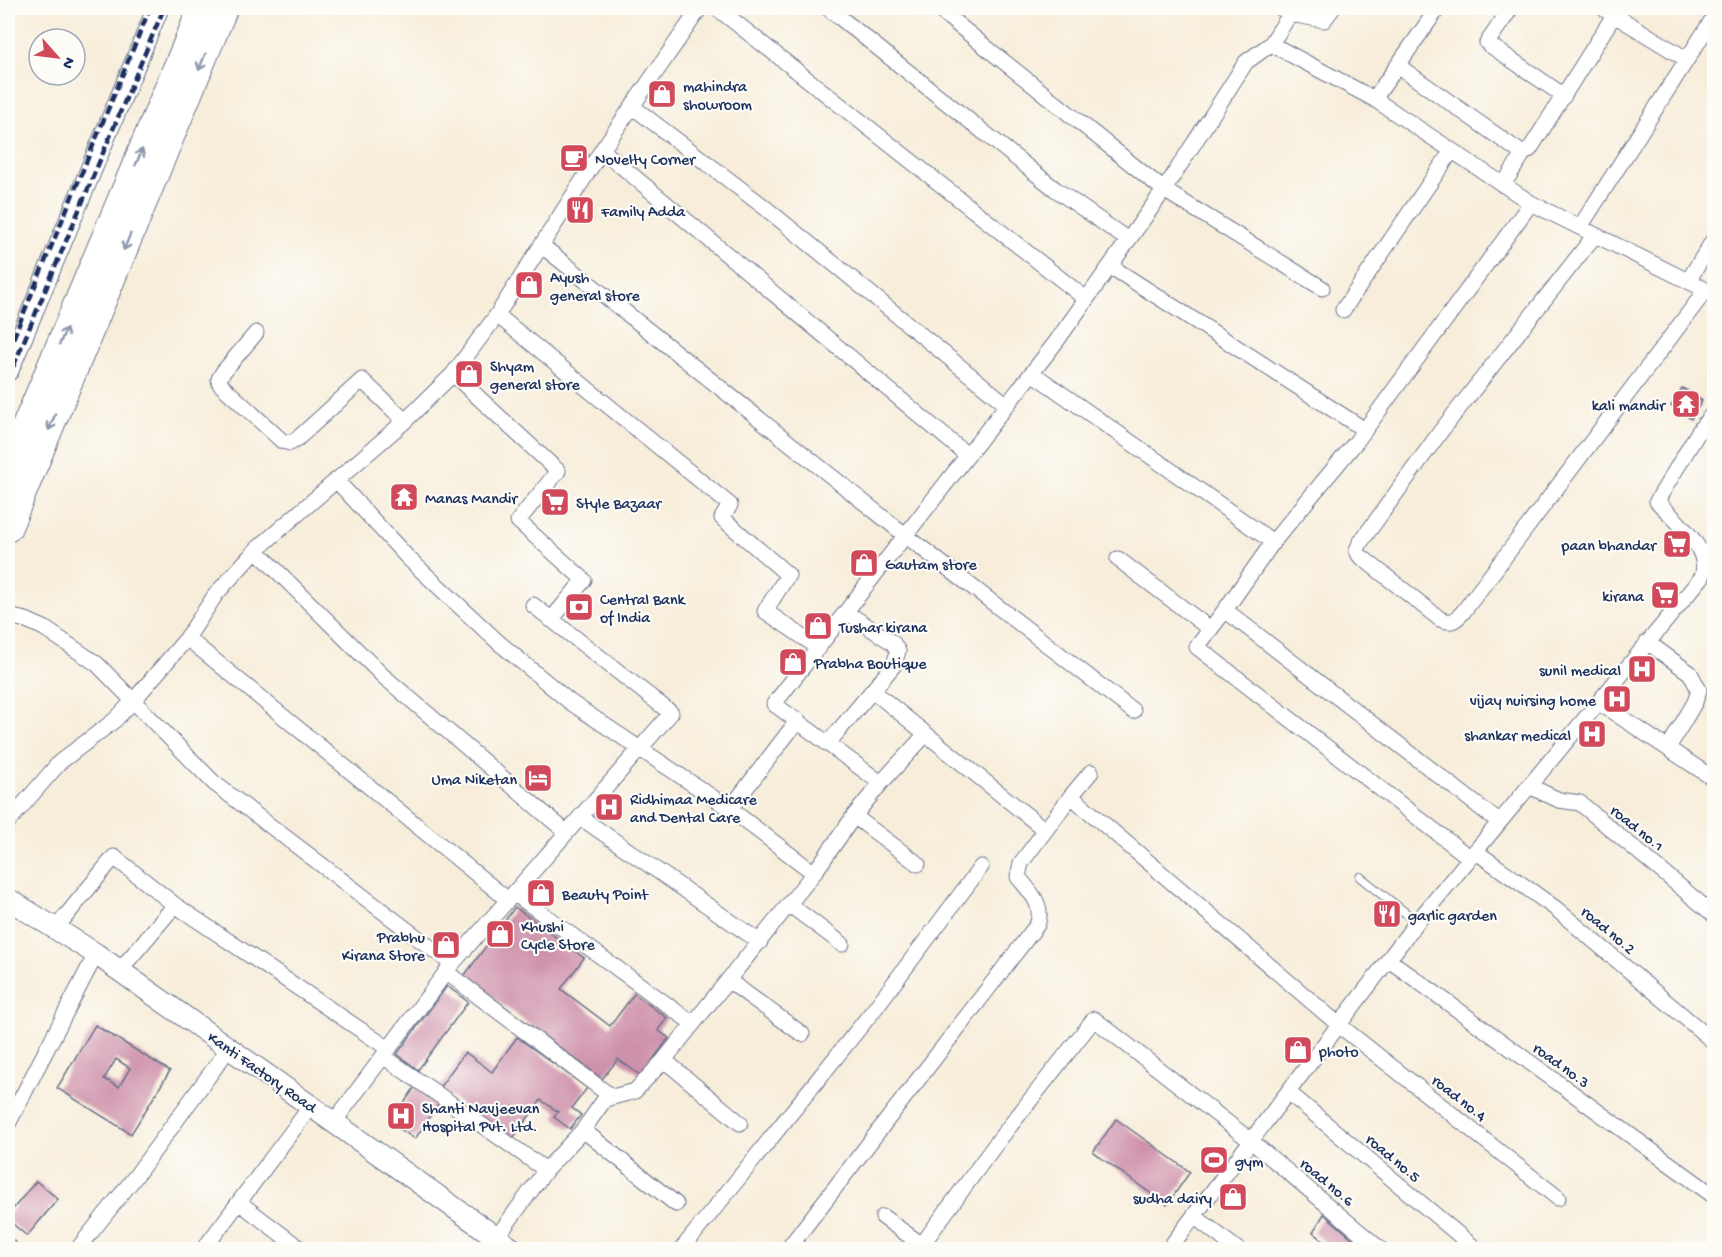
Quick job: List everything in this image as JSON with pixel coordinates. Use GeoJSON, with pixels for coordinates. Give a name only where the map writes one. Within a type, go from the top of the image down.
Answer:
{"type":"FeatureCollection","features":[{"type":"Feature","properties":{"kind":"highway"},"geometry":{"type":"LineString","coordinates":[[8,468],[202,8]]}},
{"type":"Feature","properties":{"kind":"highway"},"geometry":{"type":"LineString","coordinates":[[8,528],[224,8]]}},
{"type":"Feature","properties":{"kind":"street"},"geometry":{"type":"LineString","coordinates":[[8,370],[158,8]]}},
{"type":"Feature","properties":{"kind":"street"},"geometry":{"type":"LineString","coordinates":[[8,822],[60,762],[115,720],[134,700],[187,638],[216,594],[256,550],[405,421],[453,374],[497,315],[602,150],[700,8]]}},
{"type":"Feature","properties":{"kind":"street"},"geometry":{"type":"LineString","coordinates":[[717,8],[1086,299]]}},
{"type":"Feature","properties":{"kind":"street"},"geometry":{"type":"LineString","coordinates":[[828,8],[1055,189],[1128,240]]}},
{"type":"Feature","properties":{"kind":"street"},"geometry":{"type":"LineString","coordinates":[[937,8],[1164,190],[1322,288]]}},
{"type":"Feature","properties":{"kind":"street"},"geometry":{"type":"LineString","coordinates":[[881,783],[829,742],[774,704],[1032,373],[1164,190],[1246,62],[1271,44],[1285,11],[1324,20],[1333,8]]}},
{"type":"Feature","properties":{"kind":"street"},"geometry":{"type":"LineString","coordinates":[[1374,99],[1438,8]]}},
{"type":"Feature","properties":{"kind":"street"},"geometry":{"type":"LineString","coordinates":[[1511,8],[1487,43],[1564,96]]}},
{"type":"Feature","properties":{"kind":"street"},"geometry":{"type":"LineString","coordinates":[[1503,185],[1523,154],[1530,149],[1564,96],[1608,11],[1686,59]]}},
{"type":"Feature","properties":{"kind":"street"},"geometry":{"type":"LineString","coordinates":[[1580,227],[1714,17]]}},
{"type":"Feature","properties":{"kind":"street"},"geometry":{"type":"LineString","coordinates":[[1271,44],[1374,99],[1450,152],[1531,203],[1710,292],[1463,612],[1454,621],[1448,623],[1359,555],[1357,550],[1441,432],[1595,235]]}},
{"type":"Feature","properties":{"kind":"street"},"geometry":{"type":"LineString","coordinates":[[1398,66],[1523,154]]}},
{"type":"Feature","properties":{"kind":"street"},"geometry":{"type":"LineString","coordinates":[[633,107],[763,206],[1007,405]]}},
{"type":"Feature","properties":{"kind":"street"},"geometry":{"type":"LineString","coordinates":[[602,150],[967,455]]}},
{"type":"Feature","properties":{"kind":"street"},"geometry":{"type":"LineString","coordinates":[[1343,310],[1450,152]]}},
{"type":"Feature","properties":{"kind":"street"},"geometry":{"type":"LineString","coordinates":[[1118,559],[1210,629],[1273,542],[1365,430],[1531,203]]}},
{"type":"Feature","properties":{"kind":"street"},"geometry":{"type":"LineString","coordinates":[[1688,281],[1714,239]]}},
{"type":"Feature","properties":{"kind":"street"},"geometry":{"type":"LineString","coordinates":[[541,245],[905,535],[1133,711]]}},
{"type":"Feature","properties":{"kind":"street"},"geometry":{"type":"LineString","coordinates":[[1110,266],[1365,430]]}},
{"type":"Feature","properties":{"kind":"street"},"geometry":{"type":"LineString","coordinates":[[497,315],[730,505],[722,518],[788,575],[765,611],[819,648]]}},
{"type":"Feature","properties":{"kind":"street"},"geometry":{"type":"LineString","coordinates":[[256,333],[223,372],[219,379],[220,384],[282,441],[290,443],[296,440],[362,380],[405,421]]}},
{"type":"Feature","properties":{"kind":"street"},"geometry":{"type":"LineString","coordinates":[[1032,373],[1273,542]]}},
{"type":"Feature","properties":{"kind":"street"},"geometry":{"type":"LineString","coordinates":[[453,374],[558,471],[518,521],[584,580],[550,620]]}},
{"type":"Feature","properties":{"kind":"street"},"geometry":{"type":"LineString","coordinates":[[1168,1250],[1418,922],[1701,577],[1710,560],[1657,501],[1699,431],[1714,412]]}},
{"type":"Feature","properties":{"kind":"street"},"geometry":{"type":"LineString","coordinates":[[336,480],[408,558],[498,642],[570,702],[730,809],[814,873]]}},
{"type":"Feature","properties":{"kind":"street"},"geometry":{"type":"LineString","coordinates":[[256,550],[382,675],[566,832]]}},
{"type":"Feature","properties":{"kind":"street"},"geometry":{"type":"LineString","coordinates":[[334,1122],[449,968],[671,713],[533,605]]}},
{"type":"Feature","properties":{"kind":"street"},"geometry":{"type":"LineString","coordinates":[[1225,610],[1499,822]]}},
{"type":"Feature","properties":{"kind":"street"},"geometry":{"type":"LineString","coordinates":[[829,742],[894,665],[898,651],[893,643],[846,612]]}},
{"type":"Feature","properties":{"kind":"street"},"geometry":{"type":"LineString","coordinates":[[8,616],[26,620],[44,628],[98,664],[214,783],[612,1097]]}},
{"type":"Feature","properties":{"kind":"street","name":"road no.2"},"geometry":{"type":"LineString","coordinates":[[1210,629],[1197,646],[1472,854],[1555,908],[1714,1042]]}},
{"type":"Feature","properties":{"kind":"street"},"geometry":{"type":"LineString","coordinates":[[187,638],[511,896],[692,1023]]}},
{"type":"Feature","properties":{"kind":"street"},"geometry":{"type":"LineString","coordinates":[[1647,642],[1690,673],[1699,690],[1695,702],[1668,748]]}},
{"type":"Feature","properties":{"kind":"street"},"geometry":{"type":"LineString","coordinates":[[873,692],[1045,830]]}},
{"type":"Feature","properties":{"kind":"street"},"geometry":{"type":"LineString","coordinates":[[1598,702],[1714,779]]}},
{"type":"Feature","properties":{"kind":"street"},"geometry":{"type":"LineString","coordinates":[[730,809],[798,720]]}},
{"type":"Feature","properties":{"kind":"street"},"geometry":{"type":"LineString","coordinates":[[497,1237],[546,1170],[583,1130],[605,1099],[635,1091],[664,1060],[790,905],[854,816],[926,735]]}},
{"type":"Feature","properties":{"kind":"street"},"geometry":{"type":"LineString","coordinates":[[787,1250],[1037,925],[1041,915],[1038,903],[1018,877],[1021,863],[1091,772]]}},
{"type":"Feature","properties":{"kind":"street","name":"road no.1"},"geometry":{"type":"LineString","coordinates":[[1529,786],[1559,800],[1580,803],[1714,915]]}},
{"type":"Feature","properties":{"kind":"street","name":"road no.4"},"geometry":{"type":"LineString","coordinates":[[1071,796],[1339,1025],[1558,1198]]}},
{"type":"Feature","properties":{"kind":"street"},"geometry":{"type":"LineString","coordinates":[[854,816],[918,864]]}},
{"type":"Feature","properties":{"kind":"street"},"geometry":{"type":"LineString","coordinates":[[580,817],[760,942]]}},
{"type":"Feature","properties":{"kind":"street"},"geometry":{"type":"LineString","coordinates":[[56,928],[114,857],[176,905],[386,1052],[546,1170]]}},
{"type":"Feature","properties":{"kind":"street"},"geometry":{"type":"LineString","coordinates":[[681,1250],[873,1011],[981,867]]}},
{"type":"Feature","properties":{"kind":"street","name":"Kanti Factory Road"},"geometry":{"type":"LineString","coordinates":[[8,899],[120,970],[514,1250]]}},
{"type":"Feature","properties":{"kind":"street"},"geometry":{"type":"LineString","coordinates":[[120,970],[176,905]]}},
{"type":"Feature","properties":{"kind":"street"},"geometry":{"type":"LineString","coordinates":[[790,905],[842,944]]}},
{"type":"Feature","properties":{"kind":"street"},"geometry":{"type":"LineString","coordinates":[[8,1124],[96,954]]}},
{"type":"Feature","properties":{"kind":"street","name":"road no.3"},"geometry":{"type":"LineString","coordinates":[[1389,960],[1714,1196]]}},
{"type":"Feature","properties":{"kind":"street"},"geometry":{"type":"LineString","coordinates":[[729,981],[802,1034]]}},
{"type":"Feature","properties":{"kind":"street","name":"road no.6"},"geometry":{"type":"LineString","coordinates":[[923,1248],[1094,1019],[1251,1141],[1381,1250]]}},
{"type":"Feature","properties":{"kind":"street"},"geometry":{"type":"LineString","coordinates":[[77,1250],[135,1177],[230,1048]]}},
{"type":"Feature","properties":{"kind":"street"},"geometry":{"type":"LineString","coordinates":[[664,1060],[740,1123]]}},
{"type":"Feature","properties":{"kind":"street","name":"road no.5"},"geometry":{"type":"LineString","coordinates":[[1288,1092],[1477,1250]]}},
{"type":"Feature","properties":{"kind":"street"},"geometry":{"type":"LineString","coordinates":[[202,1250],[240,1203],[311,1106]]}},
{"type":"Feature","properties":{"kind":"street"},"geometry":{"type":"LineString","coordinates":[[583,1130],[676,1204]]}},
{"type":"Feature","properties":{"kind":"street"},"geometry":{"type":"LineString","coordinates":[[240,1203],[302,1250]]}},
{"type":"Feature","properties":{"kind":"street"},"geometry":{"type":"LineString","coordinates":[[1194,1215],[1238,1250]]}},
{"type":"Feature","properties":{"kind":"street"},"geometry":{"type":"LineString","coordinates":[[883,1217],[923,1248]]}},
{"type":"Feature","properties":{"kind":"street"},"geometry":{"type":"LineString","coordinates":[[8,1246],[12,1250]]}},
{"type":"Feature","properties":{"kind":"lane"},"geometry":{"type":"LineString","coordinates":[[1360,877],[1418,922]]}},
{"type":"Feature","properties":{"kind":"building","name":"kali mandir"},"geometry":{"type":"Polygon","coordinates":[[[1682,388],[1702,401],[1691,419],[1671,406],[1682,388]]]}},
{"type":"Feature","properties":{"kind":"building"},"geometry":{"type":"Polygon","coordinates":[[[515,907],[584,958],[561,989],[610,1026],[634,994],[667,1018],[658,1030],[669,1038],[641,1076],[618,1059],[602,1079],[464,976],[515,907]]]}},
{"type":"Feature","properties":{"kind":"building"},"geometry":{"type":"Polygon","coordinates":[[[447,986],[468,1002],[418,1070],[397,1054],[447,986]]]}},
{"type":"Feature","properties":{"kind":"building"},"geometry":{"type":"Polygon","coordinates":[[[95,1025],[170,1071],[131,1134],[57,1088],[95,1025]],[[116,1059],[104,1079],[119,1087],[130,1068],[116,1059]]]}},
{"type":"Feature","properties":{"kind":"building"},"geometry":{"type":"Polygon","coordinates":[[[517,1037],[587,1088],[572,1108],[581,1115],[570,1129],[554,1117],[558,1112],[541,1100],[511,1141],[439,1088],[465,1052],[492,1072],[517,1037]]]}},
{"type":"Feature","properties":{"kind":"building"},"geometry":{"type":"Polygon","coordinates":[[[416,1085],[440,1101],[415,1139],[391,1123],[416,1085]]]}},
{"type":"Feature","properties":{"kind":"building"},"geometry":{"type":"Polygon","coordinates":[[[1116,1119],[1190,1172],[1167,1205],[1093,1152],[1116,1119]]]}},
{"type":"Feature","properties":{"kind":"building"},"geometry":{"type":"Polygon","coordinates":[[[36,1181],[58,1199],[27,1236],[8,1220],[8,1215],[36,1181]]]}},
{"type":"Feature","properties":{"kind":"building"},"geometry":{"type":"Polygon","coordinates":[[[1324,1214],[1366,1250],[1335,1250],[1313,1232],[1324,1214]]]}},
{"type":"Feature","properties":{"kind":"railway"},"geometry":{"type":"LineString","coordinates":[[8,351],[150,8]]}},
{"type":"Feature","properties":{"kind":"railway"},"geometry":{"type":"LineString","coordinates":[[8,379],[164,8]]}},
{"type":"Feature","properties":{"kind":"place","name":"mahindra showroom"},"geometry":{"type":"Point","coordinates":[662,94]}},
{"type":"Feature","properties":{"kind":"place","name":"Novelty Corner"},"geometry":{"type":"Point","coordinates":[574,158]}},
{"type":"Feature","properties":{"kind":"place","name":"Family Adda"},"geometry":{"type":"Point","coordinates":[580,210]}},
{"type":"Feature","properties":{"kind":"place","name":"Ayush general store"},"geometry":{"type":"Point","coordinates":[529,285]}},
{"type":"Feature","properties":{"kind":"place","name":"Shyam general store"},"geometry":{"type":"Point","coordinates":[469,374]}},
{"type":"Feature","properties":{"kind":"place","name":"kali mandir"},"geometry":{"type":"Point","coordinates":[1686,404]}},
{"type":"Feature","properties":{"kind":"place","name":"Manas Mandir"},"geometry":{"type":"Point","coordinates":[404,497]}},
{"type":"Feature","properties":{"kind":"place","name":"Style Bazaar"},"geometry":{"type":"Point","coordinates":[555,502]}},
{"type":"Feature","properties":{"kind":"place","name":"paan bhandar"},"geometry":{"type":"Point","coordinates":[1677,544]}},
{"type":"Feature","properties":{"kind":"place","name":"Gautam store"},"geometry":{"type":"Point","coordinates":[864,563]}},
{"type":"Feature","properties":{"kind":"place","name":"kirana"},"geometry":{"type":"Point","coordinates":[1665,595]}},
{"type":"Feature","properties":{"kind":"place","name":"Central Bank of India"},"geometry":{"type":"Point","coordinates":[579,607]}},
{"type":"Feature","properties":{"kind":"place","name":"Tushar kirana"},"geometry":{"type":"Point","coordinates":[818,626]}},
{"type":"Feature","properties":{"kind":"place","name":"Prabha Boutique"},"geometry":{"type":"Point","coordinates":[793,662]}},
{"type":"Feature","properties":{"kind":"place","name":"sunil medical"},"geometry":{"type":"Point","coordinates":[1642,669]}},
{"type":"Feature","properties":{"kind":"place","name":"vijay nuirsing home"},"geometry":{"type":"Point","coordinates":[1617,699]}},
{"type":"Feature","properties":{"kind":"place","name":"shankar medical"},"geometry":{"type":"Point","coordinates":[1592,734]}},
{"type":"Feature","properties":{"kind":"place","name":"Uma Niketan"},"geometry":{"type":"Point","coordinates":[538,778]}},
{"type":"Feature","properties":{"kind":"place","name":"Ridhimaa Medicare and Dental Care"},"geometry":{"type":"Point","coordinates":[609,807]}},
{"type":"Feature","properties":{"kind":"place","name":"Beauty Point"},"geometry":{"type":"Point","coordinates":[541,893]}},
{"type":"Feature","properties":{"kind":"place","name":"garlic garden"},"geometry":{"type":"Point","coordinates":[1387,914]}},
{"type":"Feature","properties":{"kind":"place","name":"Khushi Cycle Store"},"geometry":{"type":"Point","coordinates":[500,934]}},
{"type":"Feature","properties":{"kind":"place","name":"Prabhu Kirana Store"},"geometry":{"type":"Point","coordinates":[446,945]}},
{"type":"Feature","properties":{"kind":"place","name":"photo"},"geometry":{"type":"Point","coordinates":[1298,1050]}},
{"type":"Feature","properties":{"kind":"place","name":"Shanti Navjeevan Hospital Pvt. Ltd."},"geometry":{"type":"Point","coordinates":[401,1116]}},
{"type":"Feature","properties":{"kind":"place","name":"gym"},"geometry":{"type":"Point","coordinates":[1214,1160]}},
{"type":"Feature","properties":{"kind":"place","name":"sudha dairy"},"geometry":{"type":"Point","coordinates":[1233,1197]}}]}
